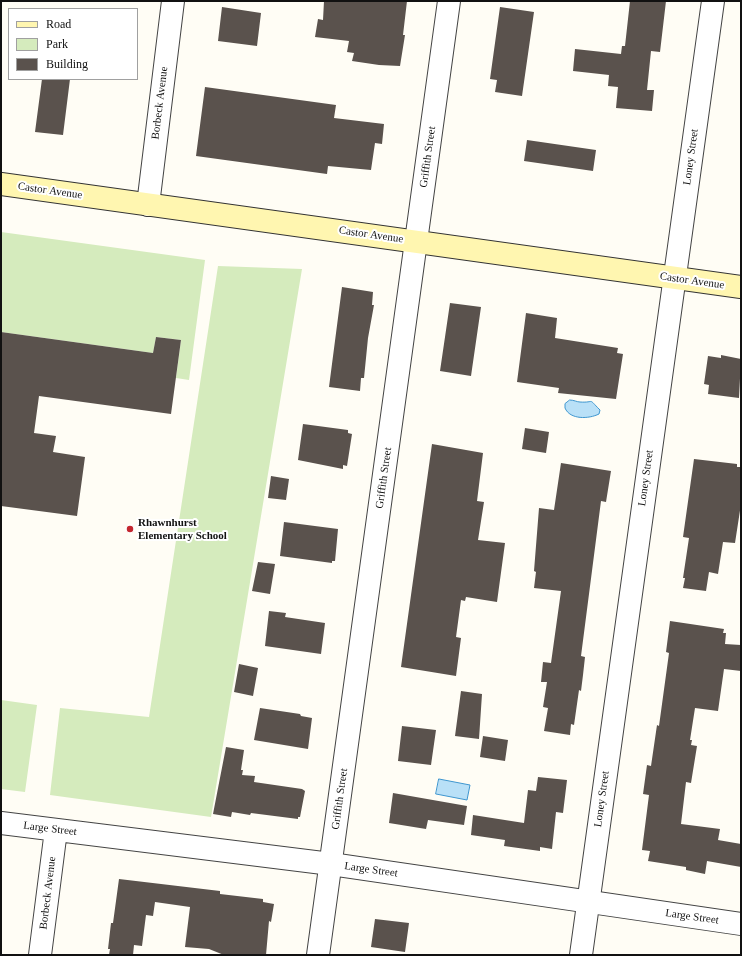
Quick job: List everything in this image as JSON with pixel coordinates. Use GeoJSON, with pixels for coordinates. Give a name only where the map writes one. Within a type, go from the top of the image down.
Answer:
{"type":"FeatureCollection","features":[{"type":"Feature","properties":{"kind":"main road","name":"Castor Avenue"},"geometry":{"type":"LineString","coordinates":[[1,184],[741,288]]}},
{"type":"Feature","properties":{"kind":"street","name":"Borbeck Avenue"},"geometry":{"type":"LineString","coordinates":[[148,205],[174,1]]}},
{"type":"Feature","properties":{"kind":"street","name":"Griffith Street"},"geometry":{"type":"LineString","coordinates":[[318,955],[449,1]]}},
{"type":"Feature","properties":{"kind":"street","name":"Loney Street"},"geometry":{"type":"LineString","coordinates":[[581,955],[713,1]]}},
{"type":"Feature","properties":{"kind":"street","name":"Large Street"},"geometry":{"type":"LineString","coordinates":[[1,823],[331,864],[741,924]]}},
{"type":"Feature","properties":{"kind":"street","name":"Borbeck Avenue"},"geometry":{"type":"LineString","coordinates":[[40,955],[56,830]]}},
{"type":"Feature","properties":{"kind":"green space"},"geometry":{"type":"Polygon","coordinates":[[[1,232],[205,260],[189,380],[176,378],[181,340],[156,337],[153,353],[1,332],[1,232]]]}},
{"type":"Feature","properties":{"kind":"green space"},"geometry":{"type":"Polygon","coordinates":[[[218,266],[302,269],[211,817],[50,795],[60,708],[149,717],[218,266]]]}},
{"type":"Feature","properties":{"kind":"green space"},"geometry":{"type":"Polygon","coordinates":[[[1,700],[37,705],[25,792],[1,789],[1,700]]]}},
{"type":"Feature","properties":{"kind":"water"},"geometry":{"type":"Polygon","coordinates":[[[570,400],[594,403],[600,410],[599,414],[590,417],[571,415],[565,408],[565,404],[570,400]]]}},
{"type":"Feature","properties":{"kind":"water"},"geometry":{"type":"Polygon","coordinates":[[[439,779],[470,785],[467,800],[436,794],[439,779]]]}},
{"type":"Feature","properties":{"kind":"building"},"geometry":{"type":"Polygon","coordinates":[[[324,1],[407,1],[403,35],[405,35],[400,66],[352,61],[354,53],[347,52],[349,41],[315,37],[318,19],[323,20],[324,1]]]}},
{"type":"Feature","properties":{"kind":"building"},"geometry":{"type":"Polygon","coordinates":[[[630,1],[666,1],[660,52],[651,51],[647,90],[654,90],[652,111],[616,108],[618,87],[608,86],[609,75],[573,71],[575,49],[621,54],[622,46],[625,46],[630,1]]]}},
{"type":"Feature","properties":{"kind":"building"},"geometry":{"type":"Polygon","coordinates":[[[222,7],[261,13],[257,46],[218,41],[222,7]]]}},
{"type":"Feature","properties":{"kind":"building"},"geometry":{"type":"Polygon","coordinates":[[[500,7],[534,12],[522,96],[495,92],[497,80],[490,79],[500,7]]]}},
{"type":"Feature","properties":{"kind":"building"},"geometry":{"type":"Polygon","coordinates":[[[42,80],[70,80],[63,135],[35,132],[42,80]]]}},
{"type":"Feature","properties":{"kind":"building"},"geometry":{"type":"Polygon","coordinates":[[[205,87],[336,105],[334,118],[384,124],[382,144],[375,143],[371,170],[328,166],[327,174],[196,156],[205,87]]]}},
{"type":"Feature","properties":{"kind":"building"},"geometry":{"type":"Polygon","coordinates":[[[527,140],[596,150],[593,171],[524,161],[527,140]]]}},
{"type":"Feature","properties":{"kind":"building"},"geometry":{"type":"Polygon","coordinates":[[[342,287],[373,292],[372,305],[374,305],[368,338],[364,378],[361,378],[360,391],[329,387],[342,287]]]}},
{"type":"Feature","properties":{"kind":"building"},"geometry":{"type":"Polygon","coordinates":[[[450,303],[481,307],[471,376],[440,371],[450,303]]]}},
{"type":"Feature","properties":{"kind":"building"},"geometry":{"type":"Polygon","coordinates":[[[526,313],[557,318],[555,338],[618,348],[617,353],[623,354],[616,399],[558,393],[559,388],[517,382],[526,313]]]}},
{"type":"Feature","properties":{"kind":"building"},"geometry":{"type":"Polygon","coordinates":[[[1,332],[153,353],[156,337],[181,340],[171,414],[39,396],[34,433],[56,436],[53,452],[85,457],[77,516],[1,506],[1,332]]]}},
{"type":"Feature","properties":{"kind":"building"},"geometry":{"type":"Polygon","coordinates":[[[721,355],[741,359],[739,398],[708,394],[709,385],[704,384],[708,356],[721,358],[721,355]]]}},
{"type":"Feature","properties":{"kind":"building"},"geometry":{"type":"Polygon","coordinates":[[[303,424],[348,430],[348,433],[352,434],[347,466],[343,465],[343,469],[298,460],[303,424]]]}},
{"type":"Feature","properties":{"kind":"building"},"geometry":{"type":"Polygon","coordinates":[[[525,428],[549,432],[546,453],[522,449],[525,428]]]}},
{"type":"Feature","properties":{"kind":"building"},"geometry":{"type":"Polygon","coordinates":[[[432,444],[483,453],[477,501],[484,502],[478,540],[505,543],[497,602],[466,597],[465,601],[461,600],[456,637],[461,638],[456,676],[401,667],[432,444]]]}},
{"type":"Feature","properties":{"kind":"building"},"geometry":{"type":"Polygon","coordinates":[[[694,459],[737,464],[737,467],[741,467],[741,504],[735,543],[723,542],[718,574],[709,572],[706,591],[683,588],[689,538],[683,537],[694,459]]]}},
{"type":"Feature","properties":{"kind":"building"},"geometry":{"type":"Polygon","coordinates":[[[561,463],[611,471],[606,502],[601,501],[581,656],[585,657],[581,691],[579,690],[574,725],[571,724],[570,735],[544,731],[548,708],[543,707],[547,682],[541,682],[543,662],[551,663],[561,591],[534,588],[539,508],[554,510],[561,463]]]}},
{"type":"Feature","properties":{"kind":"building"},"geometry":{"type":"Polygon","coordinates":[[[271,476],[289,479],[286,500],[268,498],[271,476]]]}},
{"type":"Feature","properties":{"kind":"building"},"geometry":{"type":"Polygon","coordinates":[[[284,522],[338,529],[335,561],[332,561],[332,563],[280,556],[284,522]]]}},
{"type":"Feature","properties":{"kind":"building"},"geometry":{"type":"Polygon","coordinates":[[[258,562],[275,564],[270,594],[252,591],[258,562]]]}},
{"type":"Feature","properties":{"kind":"building"},"geometry":{"type":"Polygon","coordinates":[[[269,611],[286,613],[285,617],[325,623],[321,654],[265,646],[269,611]]]}},
{"type":"Feature","properties":{"kind":"building"},"geometry":{"type":"Polygon","coordinates":[[[670,621],[724,629],[723,633],[726,633],[725,644],[741,645],[741,671],[724,669],[718,711],[695,708],[690,740],[692,740],[691,745],[697,746],[691,783],[686,782],[681,824],[720,829],[718,840],[741,844],[741,867],[707,861],[705,874],[686,870],[686,867],[648,861],[650,851],[642,850],[649,795],[643,794],[647,765],[651,766],[657,725],[659,726],[669,653],[666,652],[670,621]]]}},
{"type":"Feature","properties":{"kind":"building"},"geometry":{"type":"Polygon","coordinates":[[[239,664],[258,668],[253,696],[234,692],[239,664]]]}},
{"type":"Feature","properties":{"kind":"building"},"geometry":{"type":"Polygon","coordinates":[[[461,691],[482,694],[479,739],[455,736],[461,691]]]}},
{"type":"Feature","properties":{"kind":"building"},"geometry":{"type":"Polygon","coordinates":[[[260,708],[300,714],[301,716],[312,718],[308,749],[254,740],[260,708]]]}},
{"type":"Feature","properties":{"kind":"building"},"geometry":{"type":"Polygon","coordinates":[[[402,726],[436,730],[431,765],[398,761],[402,726]]]}},
{"type":"Feature","properties":{"kind":"building"},"geometry":{"type":"Polygon","coordinates":[[[483,736],[508,740],[505,761],[480,757],[483,736]]]}},
{"type":"Feature","properties":{"kind":"building"},"geometry":{"type":"Polygon","coordinates":[[[226,747],[244,750],[241,770],[243,770],[242,775],[255,776],[254,782],[302,789],[305,791],[300,817],[298,817],[298,819],[232,812],[231,817],[213,814],[226,747]]]}},
{"type":"Feature","properties":{"kind":"building"},"geometry":{"type":"Polygon","coordinates":[[[538,777],[567,780],[563,813],[556,812],[552,849],[540,847],[540,851],[504,846],[505,840],[471,835],[473,815],[524,823],[528,790],[536,791],[538,777]]]}},
{"type":"Feature","properties":{"kind":"building"},"geometry":{"type":"Polygon","coordinates":[[[393,793],[467,806],[464,825],[428,820],[426,829],[389,823],[393,793]]]}},
{"type":"Feature","properties":{"kind":"building"},"geometry":{"type":"Polygon","coordinates":[[[119,879],[220,891],[220,894],[263,899],[263,902],[274,904],[271,922],[269,921],[266,955],[224,955],[209,949],[185,947],[190,907],[155,902],[153,916],[146,915],[142,946],[134,945],[133,955],[109,955],[110,949],[108,949],[111,923],[113,923],[119,879]]]}},
{"type":"Feature","properties":{"kind":"building"},"geometry":{"type":"Polygon","coordinates":[[[375,919],[409,923],[405,952],[371,947],[375,919]]]}},
{"type":"Feature","properties":{"kind":"place","name":"Rhawnhurst Elementary School"},"geometry":{"type":"Point","coordinates":[130,529]}}]}
